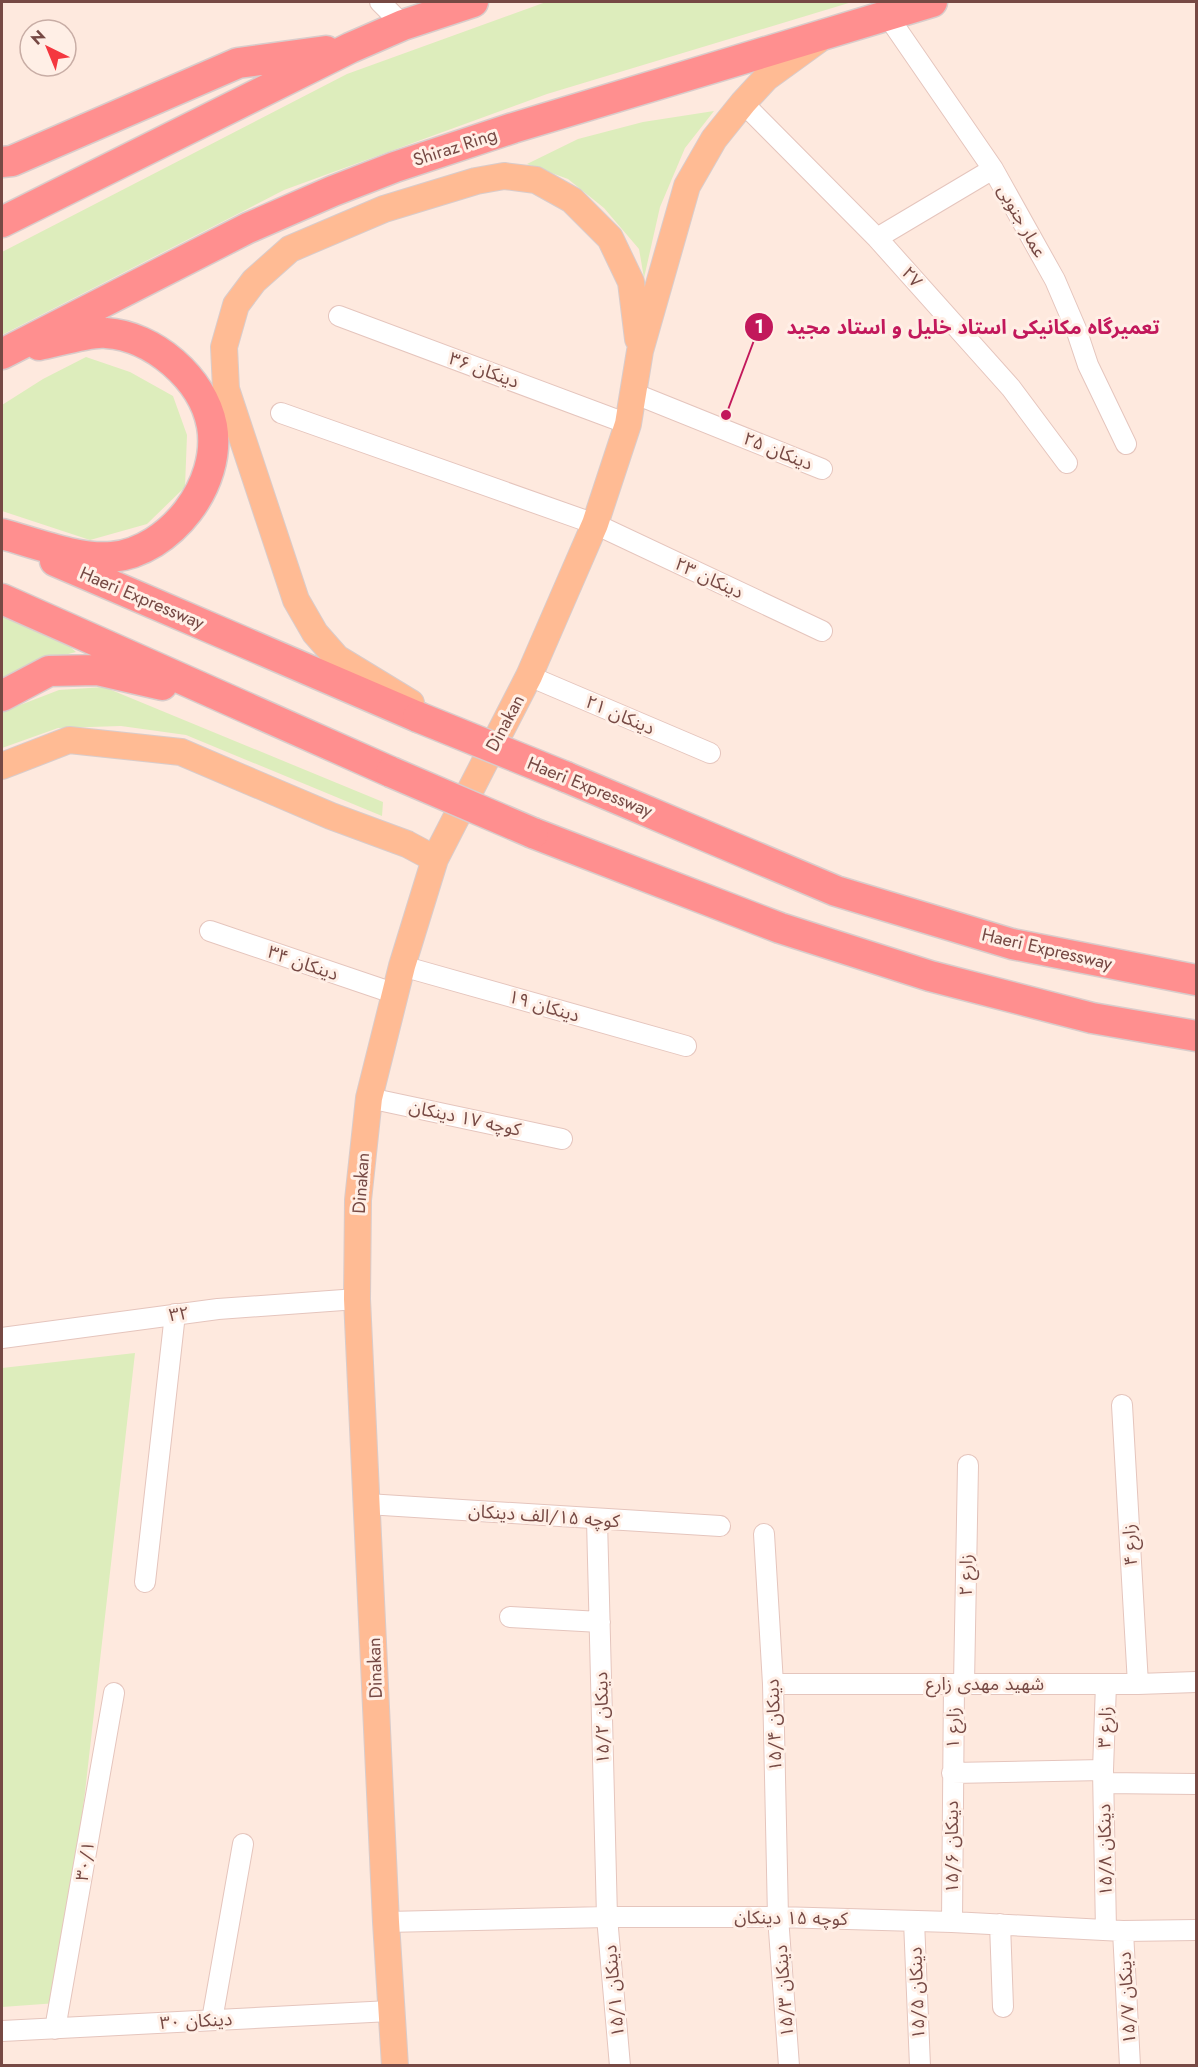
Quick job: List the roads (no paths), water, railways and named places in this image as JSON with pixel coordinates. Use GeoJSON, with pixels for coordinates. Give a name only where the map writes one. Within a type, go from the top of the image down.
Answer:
{"type":"FeatureCollection","features":[{"type":"Feature","properties":{"kind":"highway"},"geometry":{"type":"LineString","coordinates":[[2,222],[350,48],[403,25],[473,2]]}},
{"type":"Feature","properties":{"kind":"highway","name":"Shiraz Ring"},"geometry":{"type":"LineString","coordinates":[[4,353],[248,228],[395,167],[513,128],[932,2]]}},
{"type":"Feature","properties":{"kind":"highway"},"geometry":{"type":"LineString","coordinates":[[2,162],[12,161],[238,63],[350,48]]}},
{"type":"Feature","properties":{"kind":"highway"},"geometry":{"type":"LineString","coordinates":[[2,536],[82,555],[113,557],[145,547],[178,525],[198,495],[208,472],[212,448],[212,425],[189,379],[168,356],[140,341],[105,332],[4,353]]}},
{"type":"Feature","properties":{"kind":"highway","name":"Haeri Expressway"},"geometry":{"type":"LineString","coordinates":[[2,536],[418,717],[836,891],[1012,944],[1197,980]]}},
{"type":"Feature","properties":{"kind":"highway"},"geometry":{"type":"LineString","coordinates":[[2,599],[391,772],[533,832],[780,928],[930,976],[1092,1018],[1197,1036]]}},
{"type":"Feature","properties":{"kind":"highway"},"geometry":{"type":"LineString","coordinates":[[2,696],[49,671],[97,670],[226,699]]}},
{"type":"Feature","properties":{"kind":"main road"},"geometry":{"type":"LineString","coordinates":[[640,351],[687,186],[714,139],[766,78],[829,32]]}},
{"type":"Feature","properties":{"kind":"main road"},"geometry":{"type":"LineString","coordinates":[[477,742],[337,658],[315,633],[296,600],[226,389],[224,347],[236,305],[254,281],[290,249],[384,209],[476,181],[504,176],[536,180],[572,200],[610,238],[631,282],[640,351]]}},
{"type":"Feature","properties":{"kind":"main road","name":"Dinakan"},"geometry":{"type":"LineString","coordinates":[[395,2066],[390,2012],[357,1299],[358,1200],[369,1098],[402,966],[435,859],[530,676],[595,524],[628,424],[640,351]]}},
{"type":"Feature","properties":{"kind":"main road"},"geometry":{"type":"LineString","coordinates":[[2,766],[69,740],[181,752],[332,816],[407,844],[435,859]]}},
{"type":"Feature","properties":{"kind":"street"},"geometry":{"type":"LineString","coordinates":[[380,2],[403,25]]}},
{"type":"Feature","properties":{"kind":"street","name":"عمار جنوبی"},"geometry":{"type":"LineString","coordinates":[[887,15],[993,169],[1055,280],[1076,329],[1088,365],[1126,444]]}},
{"type":"Feature","properties":{"kind":"street","name":"۲۷"},"geometry":{"type":"LineString","coordinates":[[743,103],[877,238],[1011,388],[1067,462]]}},
{"type":"Feature","properties":{"kind":"street"},"geometry":{"type":"LineString","coordinates":[[877,238],[993,169]]}},
{"type":"Feature","properties":{"kind":"street","name":"۳۶ دینکان"},"geometry":{"type":"LineString","coordinates":[[339,316],[628,424]]}},
{"type":"Feature","properties":{"kind":"street","name":"۲۵ دینکان"},"geometry":{"type":"LineString","coordinates":[[633,393],[822,469]]}},
{"type":"Feature","properties":{"kind":"street","name":"۲۳ دینکان"},"geometry":{"type":"LineString","coordinates":[[281,413],[595,524],[822,631]]}},
{"type":"Feature","properties":{"kind":"street","name":"۲۱ دینکان"},"geometry":{"type":"LineString","coordinates":[[530,676],[710,753]]}},
{"type":"Feature","properties":{"kind":"street","name":"۳۴ دینکان"},"geometry":{"type":"LineString","coordinates":[[210,931],[396,994]]}},
{"type":"Feature","properties":{"kind":"street","name":"۱۹ دینکان"},"geometry":{"type":"LineString","coordinates":[[402,966],[686,1046]]}},
{"type":"Feature","properties":{"kind":"street","name":"کوچه ۱۷ دینکان"},"geometry":{"type":"LineString","coordinates":[[369,1098],[562,1139]]}},
{"type":"Feature","properties":{"kind":"street","name":"۳۲"},"geometry":{"type":"LineString","coordinates":[[2,1338],[218,1309],[357,1299]]}},
{"type":"Feature","properties":{"kind":"street"},"geometry":{"type":"LineString","coordinates":[[145,1581],[175,1314]]}},
{"type":"Feature","properties":{"kind":"street","name":"۴ زارع"},"geometry":{"type":"LineString","coordinates":[[1122,1405],[1138,1684]]}},
{"type":"Feature","properties":{"kind":"street","name":"۲ زارع"},"geometry":{"type":"LineString","coordinates":[[959,1684],[968,1465]]}},
{"type":"Feature","properties":{"kind":"street","name":"کوچه ۱۵/الف دینکان"},"geometry":{"type":"LineString","coordinates":[[368,1504],[720,1526]]}},
{"type":"Feature","properties":{"kind":"street","name":"۱۵/۲ دینکان"},"geometry":{"type":"LineString","coordinates":[[597,1520],[607,1917]]}},
{"type":"Feature","properties":{"kind":"street","name":"۱۵/۴ دینکان"},"geometry":{"type":"LineString","coordinates":[[764,1534],[773,1684],[778,1917]]}},
{"type":"Feature","properties":{"kind":"street"},"geometry":{"type":"LineString","coordinates":[[510,1617],[600,1622]]}},
{"type":"Feature","properties":{"kind":"street","name":"شهید مهدی زارع"},"geometry":{"type":"LineString","coordinates":[[773,1684],[1197,1682]]}},
{"type":"Feature","properties":{"kind":"street","name":"۱ زارع"},"geometry":{"type":"LineString","coordinates":[[952,1773],[959,1684]]}},
{"type":"Feature","properties":{"kind":"street","name":"۳ زارع"},"geometry":{"type":"LineString","coordinates":[[1104,1777],[1106,1684]]}},
{"type":"Feature","properties":{"kind":"street","name":"۳۰/۱"},"geometry":{"type":"LineString","coordinates":[[55,2029],[114,1693]]}},
{"type":"Feature","properties":{"kind":"street"},"geometry":{"type":"LineString","coordinates":[[952,1773],[1104,1777],[1197,1784]]}},
{"type":"Feature","properties":{"kind":"street","name":"۱۵/۶ دینکان"},"geometry":{"type":"LineString","coordinates":[[952,1773],[952,1922]]}},
{"type":"Feature","properties":{"kind":"street","name":"۱۵/۸ دینکان"},"geometry":{"type":"LineString","coordinates":[[1104,1777],[1115,1931]]}},
{"type":"Feature","properties":{"kind":"street"},"geometry":{"type":"LineString","coordinates":[[212,2020],[243,1844]]}},
{"type":"Feature","properties":{"kind":"street","name":"کوچه ۱۵ دینکان"},"geometry":{"type":"LineString","coordinates":[[386,1922],[607,1917],[778,1917],[952,1922],[1115,1931],[1197,1930]]}},
{"type":"Feature","properties":{"kind":"street","name":"۱۵/۱ دینکان"},"geometry":{"type":"LineString","coordinates":[[607,1917],[620,2066]]}},
{"type":"Feature","properties":{"kind":"street","name":"۱۵/۳ دینکان"},"geometry":{"type":"LineString","coordinates":[[778,1917],[789,2066]]}},
{"type":"Feature","properties":{"kind":"street","name":"۱۵/۵ دینکان"},"geometry":{"type":"LineString","coordinates":[[914,1921],[920,2066]]}},
{"type":"Feature","properties":{"kind":"street"},"geometry":{"type":"LineString","coordinates":[[999,1924],[1003,2007]]}},
{"type":"Feature","properties":{"kind":"street","name":"۱۵/۷ دینکان"},"geometry":{"type":"LineString","coordinates":[[1115,1931],[1130,2066]]}},
{"type":"Feature","properties":{"kind":"street","name":"۳۰ دینکان"},"geometry":{"type":"LineString","coordinates":[[2,2031],[390,2012]]}},
{"type":"Feature","properties":{"kind":"place","name":"تعمیرگاه مکانیکی استاد خلیل و استاد مجید"},"geometry":{"type":"Point","coordinates":[726,415]}}]}
